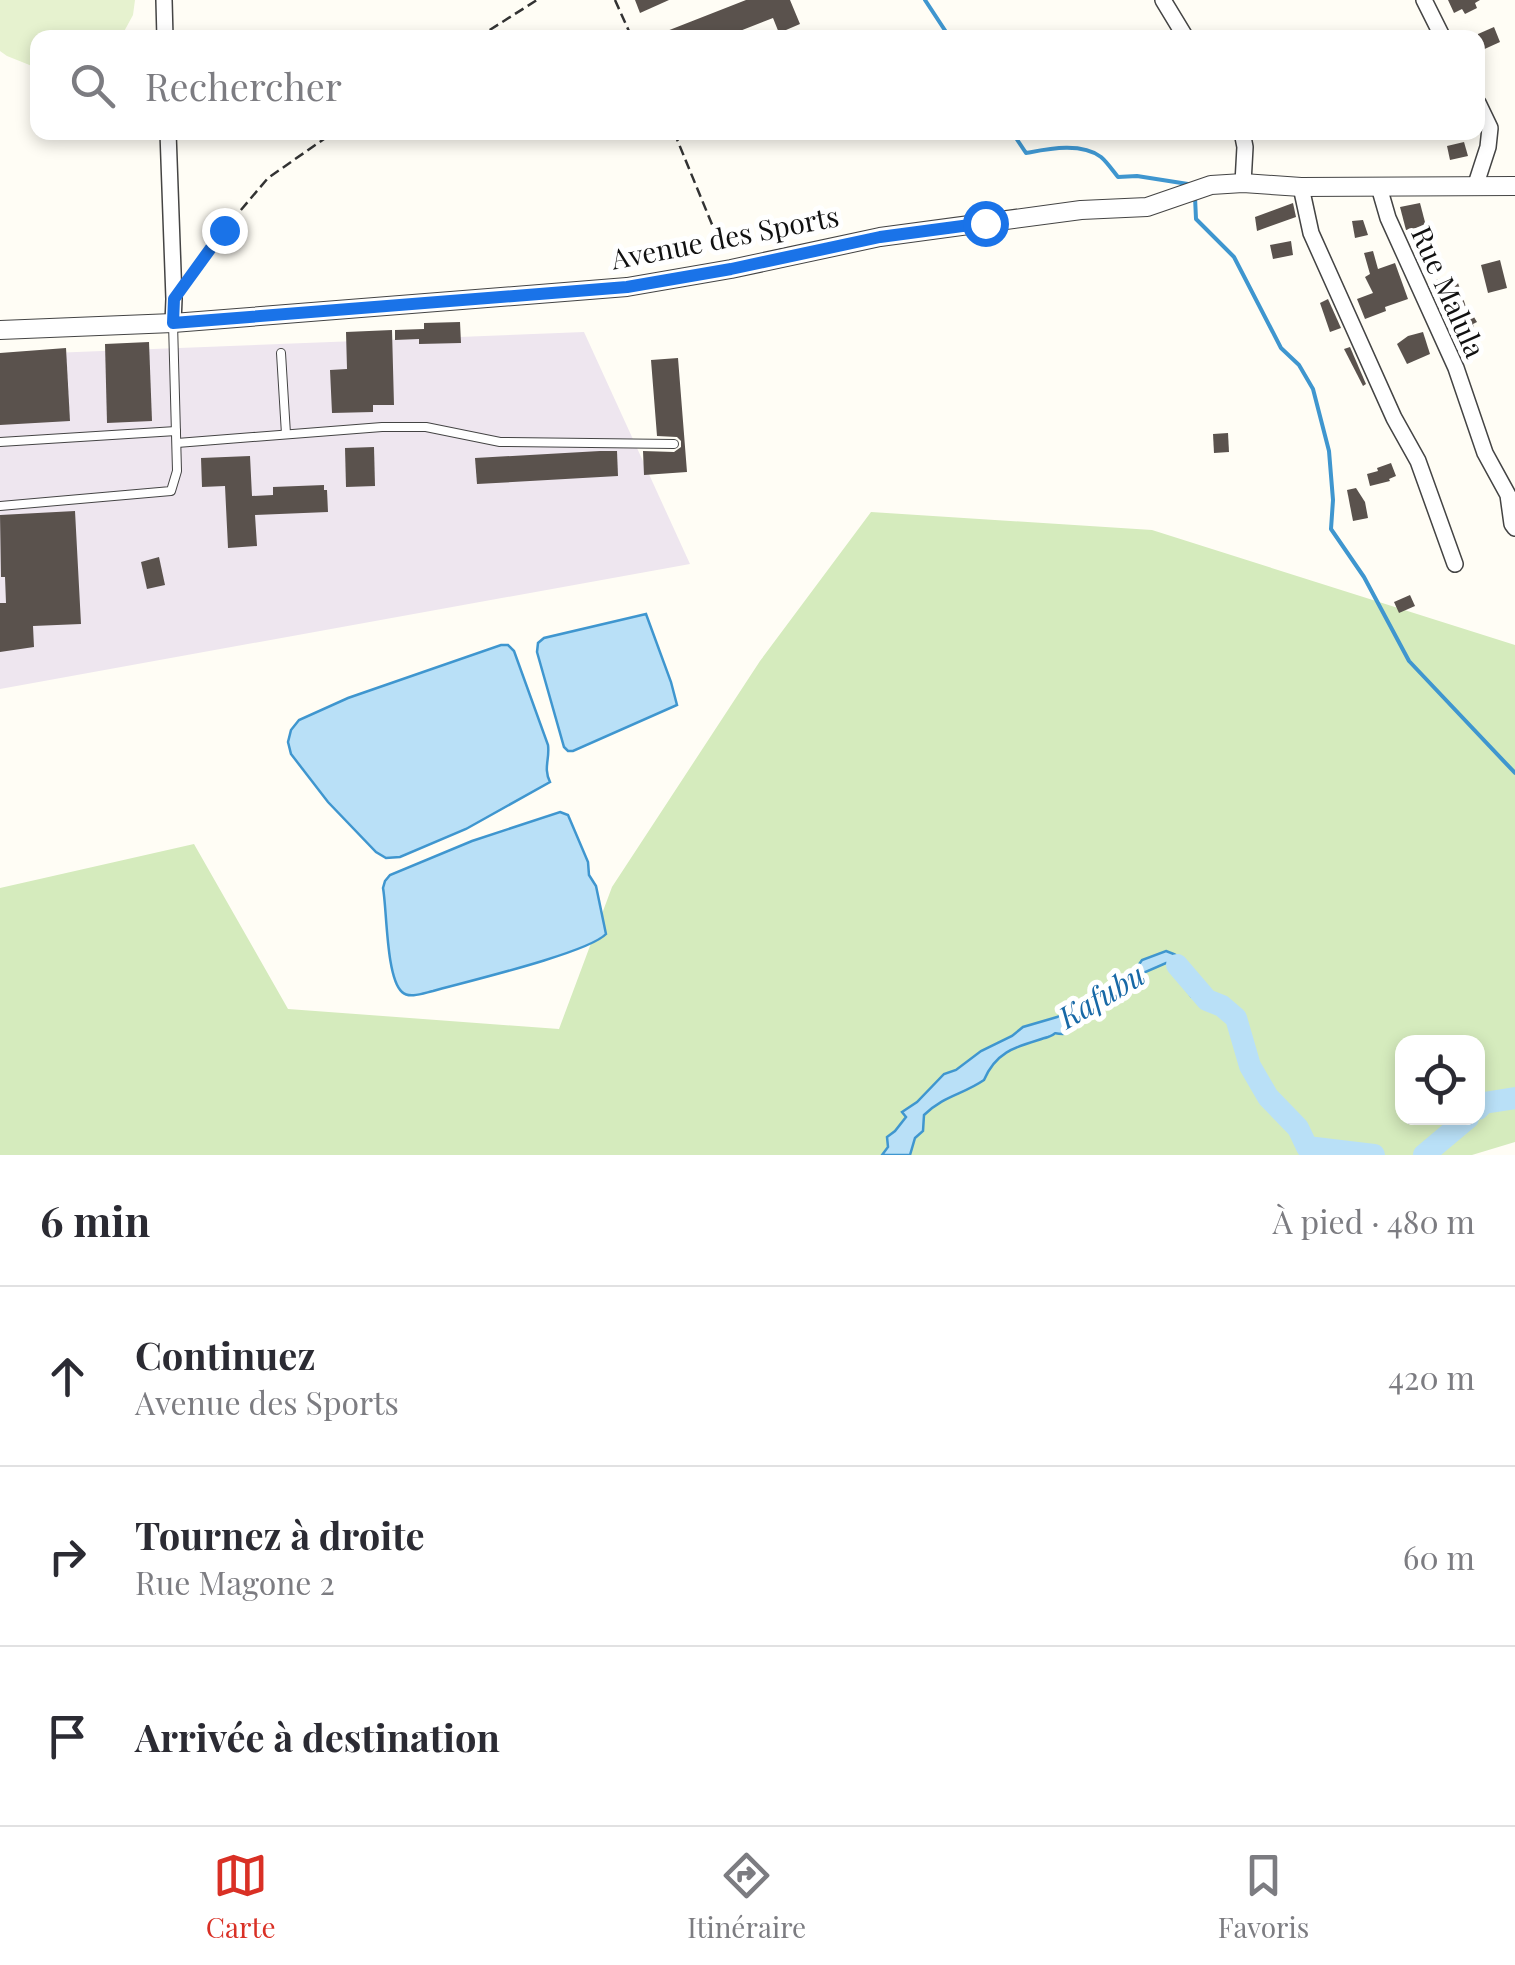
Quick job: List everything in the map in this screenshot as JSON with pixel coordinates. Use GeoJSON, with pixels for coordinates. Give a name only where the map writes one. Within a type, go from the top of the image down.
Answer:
{"type":"FeatureCollection","features":[{"type":"Feature","properties":{"kind":"street"},"geometry":{"type":"LineString","coordinates":[[164,0],[165,30]]}},
{"type":"Feature","properties":{"kind":"street"},"geometry":{"type":"LineString","coordinates":[[1163,0],[1181,30]]}},
{"type":"Feature","properties":{"kind":"street"},"geometry":{"type":"LineString","coordinates":[[1424,0],[1439,30]]}},
{"type":"Feature","properties":{"kind":"street"},"geometry":{"type":"LineString","coordinates":[[1475,186],[1488,148],[1490,128],[1485,118]]}},
{"type":"Feature","properties":{"kind":"street"},"geometry":{"type":"LineString","coordinates":[[168,140],[173,323]]}},
{"type":"Feature","properties":{"kind":"street"},"geometry":{"type":"LineString","coordinates":[[1244,140],[1244,183]]}},
{"type":"Feature","properties":{"kind":"street","name":"Avenue des Sports"},"geometry":{"type":"LineString","coordinates":[[0,330],[173,323],[627,287],[880,237],[1082,210],[1147,207],[1211,185],[1515,186]]}},
{"type":"Feature","properties":{"kind":"street"},"geometry":{"type":"LineString","coordinates":[[1301,186],[1311,234],[1394,418],[1418,461],[1455,564]]}},
{"type":"Feature","properties":{"kind":"street","name":"Rue Malula"},"geometry":{"type":"LineString","coordinates":[[1378,186],[1388,218],[1456,368],[1485,453],[1508,495],[1515,528]]}},
{"type":"Feature","properties":{"kind":"lane"},"geometry":{"type":"LineString","coordinates":[[0,506],[171,491],[176,471],[173,323]]}},
{"type":"Feature","properties":{"kind":"lane"},"geometry":{"type":"LineString","coordinates":[[282,354],[286,434]]}},
{"type":"Feature","properties":{"kind":"lane"},"geometry":{"type":"LineString","coordinates":[[176,443],[426,427],[500,442],[674,444]]}},
{"type":"Feature","properties":{"kind":"lane"},"geometry":{"type":"LineString","coordinates":[[0,442],[176,431]]}},
{"type":"Feature","properties":{"kind":"path"},"geometry":{"type":"LineString","coordinates":[[490,30],[538,0]]}},
{"type":"Feature","properties":{"kind":"path"},"geometry":{"type":"LineString","coordinates":[[615,0],[628,30]]}},
{"type":"Feature","properties":{"kind":"path"},"geometry":{"type":"LineString","coordinates":[[174,299],[268,178],[323,140]]}},
{"type":"Feature","properties":{"kind":"path"},"geometry":{"type":"LineString","coordinates":[[677,140],[731,269]]}},
{"type":"Feature","properties":{"kind":"shaded area"},"geometry":{"type":"Polygon","coordinates":[[[584,332],[690,564],[0,689],[0,355],[584,332]]]}},
{"type":"Feature","properties":{"kind":"green space"},"geometry":{"type":"Polygon","coordinates":[[[0,0],[135,0],[125,30],[30,30],[30,65],[0,51],[0,0]]]}},
{"type":"Feature","properties":{"kind":"green space"},"geometry":{"type":"Polygon","coordinates":[[[871,512],[1152,530],[1515,645],[1515,1142],[1472,1155],[0,1155],[0,888],[194,844],[288,1009],[559,1029],[612,887],[760,661],[871,512]]]}},
{"type":"Feature","properties":{"kind":"water"},"geometry":{"type":"Polygon","coordinates":[[[646,614],[677,705],[568,751],[537,652],[538,643],[544,638],[646,614]]]}},
{"type":"Feature","properties":{"kind":"water"},"geometry":{"type":"Polygon","coordinates":[[[501,645],[514,651],[548,745],[550,782],[466,829],[400,857],[386,858],[328,802],[291,754],[291,730],[299,720],[348,698],[501,645]]]}},
{"type":"Feature","properties":{"kind":"water"},"geometry":{"type":"Polygon","coordinates":[[[560,812],[568,815],[588,862],[606,934],[576,950],[525,966],[421,994],[402,992],[393,973],[388,943],[383,888],[390,875],[472,841],[560,812]]]}},
{"type":"Feature","properties":{"kind":"water"},"geometry":{"type":"Polygon","coordinates":[[[1166,951],[1188,966],[1196,991],[1191,996],[1172,963],[1143,973],[1128,989],[1098,1004],[1063,1034],[1055,1033],[1010,1050],[996,1061],[984,1080],[932,1108],[924,1115],[923,1131],[915,1138],[910,1155],[882,1155],[888,1147],[887,1137],[906,1117],[902,1112],[944,1074],[1023,1027],[1057,1017],[1092,1000],[1133,973],[1142,960],[1166,951]]]}},
{"type":"Feature","properties":{"kind":"building"},"geometry":{"type":"Polygon","coordinates":[[[635,0],[669,0],[640,13],[635,0]]]}},
{"type":"Feature","properties":{"kind":"building"},"geometry":{"type":"Polygon","coordinates":[[[746,0],[790,0],[800,24],[778,30],[773,18],[742,30],[669,30],[746,0]]]}},
{"type":"Feature","properties":{"kind":"building"},"geometry":{"type":"Polygon","coordinates":[[[1448,0],[1480,0],[1475,3],[1477,8],[1465,14],[1462,9],[1454,13],[1448,0]]]}},
{"type":"Feature","properties":{"kind":"building"},"geometry":{"type":"Polygon","coordinates":[[[1494,27],[1500,42],[1485,49],[1485,31],[1494,27]]]}},
{"type":"Feature","properties":{"kind":"building"},"geometry":{"type":"Polygon","coordinates":[[[1464,142],[1468,156],[1450,160],[1447,146],[1464,142]]]}},
{"type":"Feature","properties":{"kind":"building"},"geometry":{"type":"Polygon","coordinates":[[[1293,203],[1296,217],[1257,231],[1255,217],[1293,203]]]}},
{"type":"Feature","properties":{"kind":"building"},"geometry":{"type":"Polygon","coordinates":[[[1420,203],[1426,226],[1406,230],[1400,207],[1420,203]]]}},
{"type":"Feature","properties":{"kind":"building"},"geometry":{"type":"Polygon","coordinates":[[[1363,220],[1368,235],[1355,238],[1352,221],[1363,220]]]}},
{"type":"Feature","properties":{"kind":"building"},"geometry":{"type":"Polygon","coordinates":[[[1291,241],[1293,255],[1273,259],[1270,245],[1291,241]]]}},
{"type":"Feature","properties":{"kind":"building"},"geometry":{"type":"Polygon","coordinates":[[[1373,251],[1378,269],[1395,263],[1408,299],[1365,319],[1357,299],[1373,293],[1365,277],[1370,274],[1364,253],[1373,251]]]}},
{"type":"Feature","properties":{"kind":"building"},"geometry":{"type":"Polygon","coordinates":[[[1500,260],[1507,288],[1488,293],[1481,265],[1500,260]]]}},
{"type":"Feature","properties":{"kind":"building"},"geometry":{"type":"Polygon","coordinates":[[[1455,274],[1467,310],[1477,322],[1469,331],[1460,323],[1462,319],[1451,299],[1443,302],[1436,280],[1455,274]]]}},
{"type":"Feature","properties":{"kind":"building"},"geometry":{"type":"Polygon","coordinates":[[[1328,299],[1341,328],[1330,332],[1320,303],[1328,299]]]}},
{"type":"Feature","properties":{"kind":"building"},"geometry":{"type":"Polygon","coordinates":[[[460,322],[461,343],[395,340],[395,330],[424,329],[424,323],[460,322]]]}},
{"type":"Feature","properties":{"kind":"building"},"geometry":{"type":"Polygon","coordinates":[[[392,330],[394,405],[373,405],[373,412],[332,413],[330,370],[347,369],[346,332],[392,330]]]}},
{"type":"Feature","properties":{"kind":"building"},"geometry":{"type":"Polygon","coordinates":[[[1423,332],[1430,354],[1407,364],[1397,344],[1423,332]]]}},
{"type":"Feature","properties":{"kind":"building"},"geometry":{"type":"Polygon","coordinates":[[[149,342],[152,421],[107,423],[105,344],[149,342]]]}},
{"type":"Feature","properties":{"kind":"building"},"geometry":{"type":"Polygon","coordinates":[[[1350,347],[1366,384],[1363,386],[1344,349],[1350,347]]]}},
{"type":"Feature","properties":{"kind":"building"},"geometry":{"type":"Polygon","coordinates":[[[66,348],[70,421],[0,425],[0,353],[66,348]]]}},
{"type":"Feature","properties":{"kind":"building"},"geometry":{"type":"Polygon","coordinates":[[[678,358],[687,472],[644,475],[643,451],[674,452],[681,447],[677,437],[657,436],[651,360],[678,358]]]}},
{"type":"Feature","properties":{"kind":"building"},"geometry":{"type":"Polygon","coordinates":[[[1228,433],[1229,452],[1214,453],[1213,434],[1228,433]]]}},
{"type":"Feature","properties":{"kind":"building"},"geometry":{"type":"Polygon","coordinates":[[[374,447],[375,486],[346,487],[345,448],[374,447]]]}},
{"type":"Feature","properties":{"kind":"building"},"geometry":{"type":"Polygon","coordinates":[[[617,451],[618,476],[477,484],[475,458],[617,451]]]}},
{"type":"Feature","properties":{"kind":"building"},"geometry":{"type":"Polygon","coordinates":[[[250,456],[252,496],[273,495],[273,487],[324,485],[328,512],[255,515],[257,546],[228,548],[225,486],[202,487],[201,458],[250,456]]]}},
{"type":"Feature","properties":{"kind":"building"},"geometry":{"type":"Polygon","coordinates":[[[1391,463],[1396,476],[1370,486],[1367,474],[1391,463]]]}},
{"type":"Feature","properties":{"kind":"building"},"geometry":{"type":"Polygon","coordinates":[[[1356,488],[1365,502],[1368,518],[1353,521],[1347,490],[1356,488]]]}},
{"type":"Feature","properties":{"kind":"building"},"geometry":{"type":"Polygon","coordinates":[[[75,511],[81,624],[33,626],[34,647],[0,652],[0,603],[6,603],[5,577],[1,577],[0,515],[75,511]]]}},
{"type":"Feature","properties":{"kind":"building"},"geometry":{"type":"Polygon","coordinates":[[[159,557],[165,585],[147,589],[141,562],[159,557]]]}},
{"type":"Feature","properties":{"kind":"building"},"geometry":{"type":"Polygon","coordinates":[[[1410,595],[1415,606],[1399,613],[1394,602],[1410,595]]]}},
{"type":"Feature","properties":{"kind":"waterway"},"geometry":{"type":"LineString","coordinates":[[925,0],[945,30]]}},
{"type":"Feature","properties":{"kind":"waterway"},"geometry":{"type":"LineString","coordinates":[[1017,140],[1026,153],[1064,148],[1093,152],[1118,177],[1188,184]]}},
{"type":"Feature","properties":{"kind":"waterway"},"geometry":{"type":"LineString","coordinates":[[1195,197],[1196,219],[1234,257],[1281,348],[1299,365],[1313,389],[1329,451],[1331,529],[1364,577],[1409,661],[1515,773]]}},
{"type":"Feature","properties":{"kind":"waterway","name":"Kafubu"},"geometry":{"type":"LineString","coordinates":[[1177,965],[1207,1000],[1236,1018],[1250,1066],[1268,1097],[1298,1128],[1307,1147],[1374,1155]]}},
{"type":"Feature","properties":{"kind":"waterway","name":"Kafubu"},"geometry":{"type":"LineString","coordinates":[[1485,1103],[1515,1098]]}},
{"type":"Feature","properties":{"kind":"waterway","name":"Kafubu"},"geometry":{"type":"LineString","coordinates":[[1424,1155],[1460,1125]]}},
{"type":"Feature","properties":{"kind":"route"},"geometry":{"type":"LineString","coordinates":[[224,230],[174,299],[173,323],[627,287],[880,237],[985,223]]}}]}
